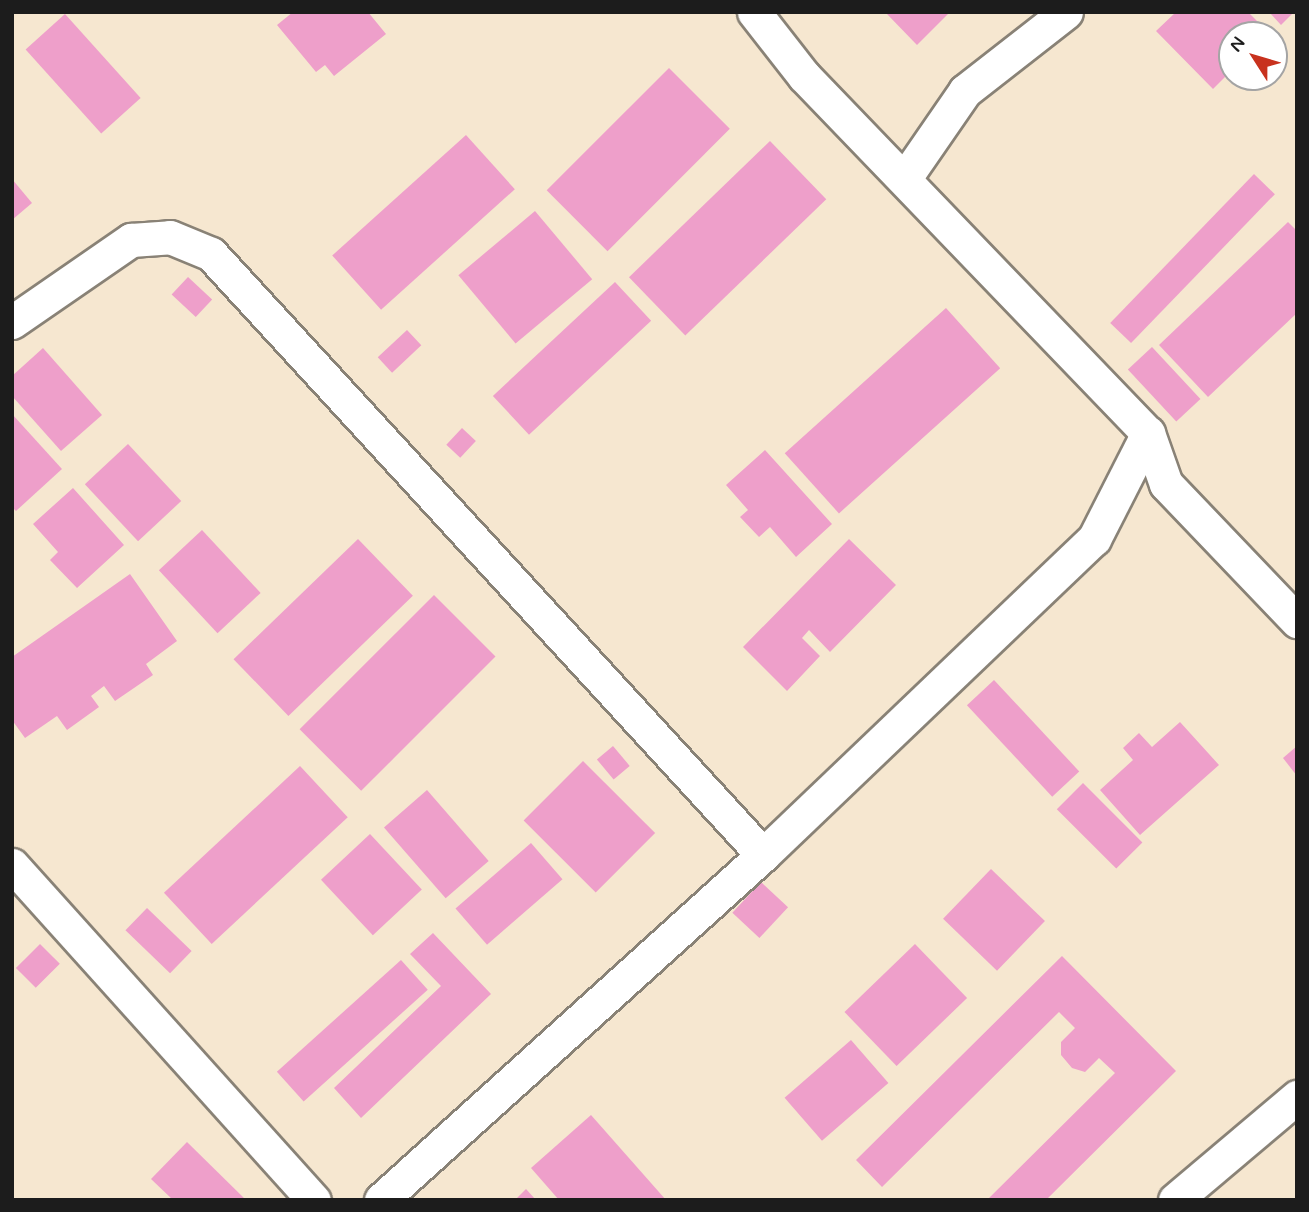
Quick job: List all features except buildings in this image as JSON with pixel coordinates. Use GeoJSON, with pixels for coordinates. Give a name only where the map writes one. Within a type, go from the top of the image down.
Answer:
{"type":"FeatureCollection","features":[{"type":"Feature","properties":{"kind":"street"},"geometry":{"type":"LineString","coordinates":[[754,12],[804,76],[1148,433],[1167,484],[1297,621]]}},
{"type":"Feature","properties":{"kind":"street"},"geometry":{"type":"LineString","coordinates":[[905,178],[965,91],[1066,12]]}},
{"type":"Feature","properties":{"kind":"street"},"geometry":{"type":"LineString","coordinates":[[12,321],[131,240],[170,237],[211,254],[763,855]]}},
{"type":"Feature","properties":{"kind":"street"},"geometry":{"type":"LineString","coordinates":[[381,1200],[763,855],[1094,540],[1148,433]]}},
{"type":"Feature","properties":{"kind":"street"},"geometry":{"type":"LineString","coordinates":[[12,865],[314,1200]]}},
{"type":"Feature","properties":{"kind":"street"},"geometry":{"type":"LineString","coordinates":[[1175,1200],[1297,1097]]}}]}
